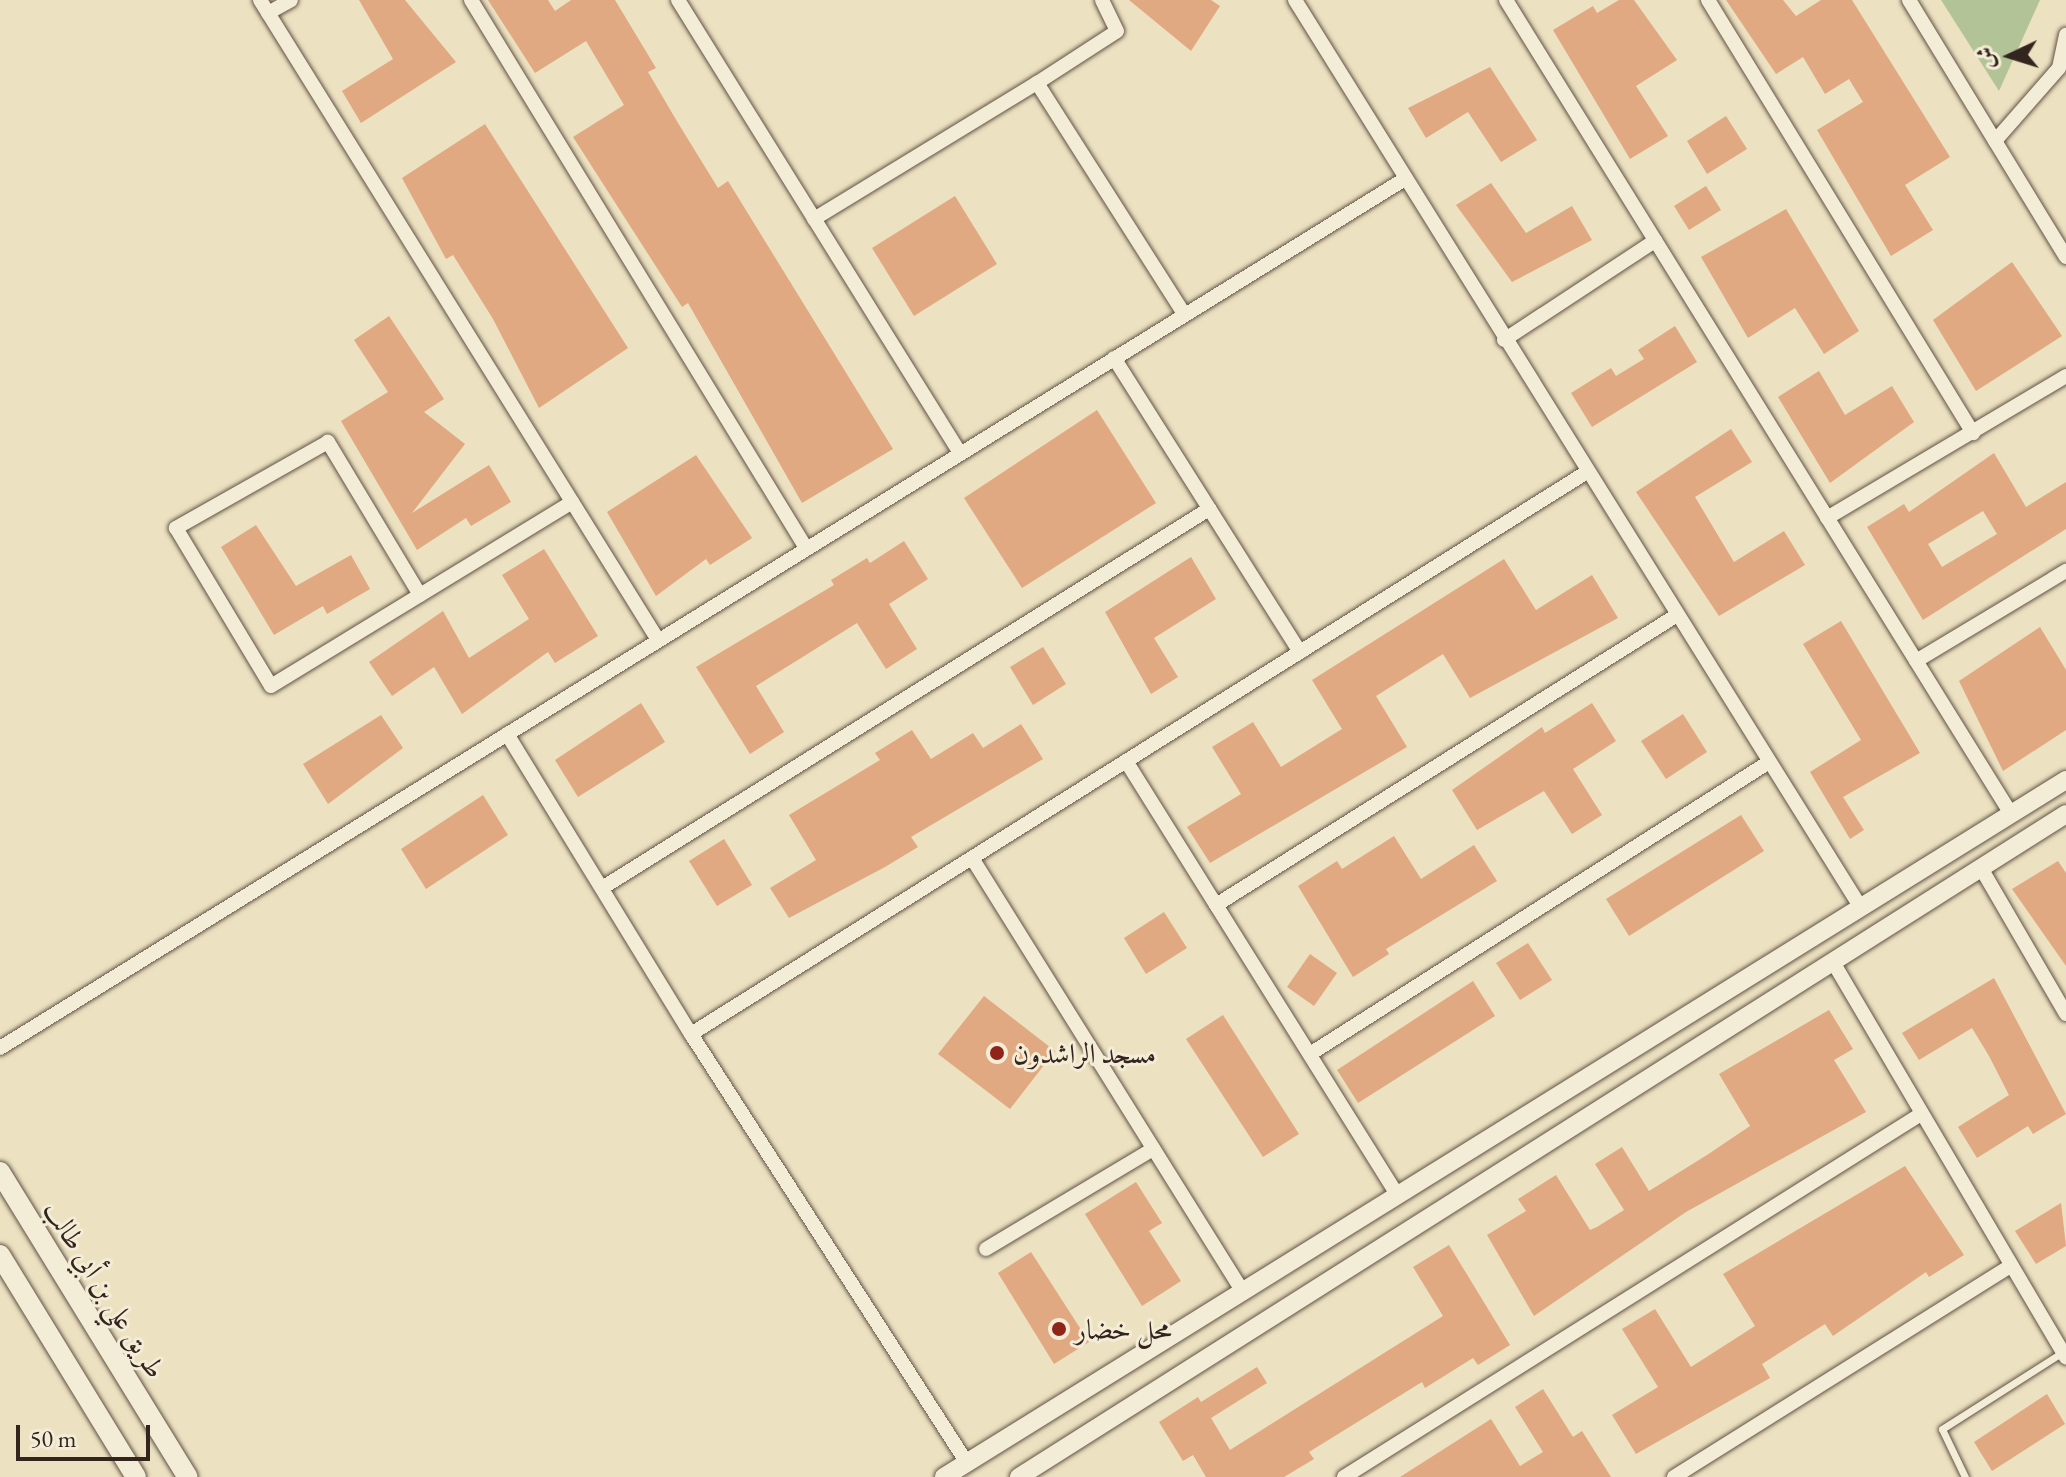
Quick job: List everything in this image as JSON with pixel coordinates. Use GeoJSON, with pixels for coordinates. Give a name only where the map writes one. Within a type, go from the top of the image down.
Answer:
{"type":"FeatureCollection","features":[{"type":"Feature","properties":{"kind":"main road","name":"طريق علي بن أبي طالب"},"geometry":{"type":"LineString","coordinates":[[0,1172],[188,1477]]}},
{"type":"Feature","properties":{"kind":"main road"},"geometry":{"type":"LineString","coordinates":[[0,1255],[136,1477]]}},
{"type":"Feature","properties":{"kind":"street"},"geometry":{"type":"LineString","coordinates":[[291,0],[264,6],[658,640]]}},
{"type":"Feature","properties":{"kind":"street"},"geometry":{"type":"LineString","coordinates":[[471,0],[806,548]]}},
{"type":"Feature","properties":{"kind":"street"},"geometry":{"type":"LineString","coordinates":[[678,0],[960,453]]}},
{"type":"Feature","properties":{"kind":"street"},"geometry":{"type":"LineString","coordinates":[[814,219],[1117,31],[1102,0]]}},
{"type":"Feature","properties":{"kind":"street"},"geometry":{"type":"LineString","coordinates":[[1295,0],[1403,180],[1861,908]]}},
{"type":"Feature","properties":{"kind":"street"},"geometry":{"type":"LineString","coordinates":[[1506,0],[2011,814]]}},
{"type":"Feature","properties":{"kind":"street"},"geometry":{"type":"LineString","coordinates":[[1708,0],[1973,433]]}},
{"type":"Feature","properties":{"kind":"street"},"geometry":{"type":"LineString","coordinates":[[1909,0],[2066,257]]}},
{"type":"Feature","properties":{"kind":"street"},"geometry":{"type":"LineString","coordinates":[[1995,141],[2062,69],[2066,35]]}},
{"type":"Feature","properties":{"kind":"street"},"geometry":{"type":"LineString","coordinates":[[1037,83],[1184,314]]}},
{"type":"Feature","properties":{"kind":"street"},"geometry":{"type":"LineString","coordinates":[[0,1048],[1403,180]]}},
{"type":"Feature","properties":{"kind":"street"},"geometry":{"type":"LineString","coordinates":[[1504,340],[1655,241]]}},
{"type":"Feature","properties":{"kind":"street"},"geometry":{"type":"LineString","coordinates":[[1114,358],[1300,652]]}},
{"type":"Feature","properties":{"kind":"street"},"geometry":{"type":"LineString","coordinates":[[1827,518],[2066,376]]}},
{"type":"Feature","properties":{"kind":"street"},"geometry":{"type":"LineString","coordinates":[[420,595],[328,442],[176,528],[271,686],[420,595],[572,502]]}},
{"type":"Feature","properties":{"kind":"street"},"geometry":{"type":"LineString","coordinates":[[691,1034],[1587,472]]}},
{"type":"Feature","properties":{"kind":"street"},"geometry":{"type":"LineString","coordinates":[[602,888],[1209,509]]}},
{"type":"Feature","properties":{"kind":"street"},"geometry":{"type":"LineString","coordinates":[[1916,661],[2066,571]]}},
{"type":"Feature","properties":{"kind":"street"},"geometry":{"type":"LineString","coordinates":[[1216,905],[1677,615]]}},
{"type":"Feature","properties":{"kind":"street"},"geometry":{"type":"LineString","coordinates":[[507,734],[691,1034],[967,1463]]}},
{"type":"Feature","properties":{"kind":"street"},"geometry":{"type":"LineString","coordinates":[[1126,761],[1398,1196]]}},
{"type":"Feature","properties":{"kind":"street"},"geometry":{"type":"LineString","coordinates":[[1310,1054],[1769,762]]}},
{"type":"Feature","properties":{"kind":"street"},"geometry":{"type":"LineString","coordinates":[[944,1477],[2066,780]]}},
{"type":"Feature","properties":{"kind":"street"},"geometry":{"type":"LineString","coordinates":[[1025,1475],[2066,814]]}},
{"type":"Feature","properties":{"kind":"street"},"geometry":{"type":"LineString","coordinates":[[972,858],[1243,1292]]}},
{"type":"Feature","properties":{"kind":"street"},"geometry":{"type":"LineString","coordinates":[[1981,868],[2066,1014]]}},
{"type":"Feature","properties":{"kind":"street"},"geometry":{"type":"LineString","coordinates":[[1833,962],[2009,1267],[2063,1349]]}},
{"type":"Feature","properties":{"kind":"street"},"geometry":{"type":"LineString","coordinates":[[1344,1477],[1921,1114]]}},
{"type":"Feature","properties":{"kind":"street"},"geometry":{"type":"LineString","coordinates":[[986,1249],[1153,1149]]}},
{"type":"Feature","properties":{"kind":"street"},"geometry":{"type":"LineString","coordinates":[[1674,1477],[2009,1267]]}},
{"type":"Feature","properties":{"kind":"lane"},"geometry":{"type":"LineString","coordinates":[[1965,1477],[1942,1429],[2063,1349]]}},
{"type":"Feature","properties":{"kind":"green space"},"geometry":{"type":"Polygon","coordinates":[[[1941,0],[2040,0],[1999,91],[1941,0]]]}},
{"type":"Feature","properties":{"kind":"building"},"geometry":{"type":"Polygon","coordinates":[[[359,0],[405,0],[456,62],[361,123],[342,91],[393,59],[359,0]]]}},
{"type":"Feature","properties":{"kind":"building"},"geometry":{"type":"Polygon","coordinates":[[[488,0],[548,0],[555,11],[571,0],[615,0],[656,68],[648,72],[718,188],[728,181],[893,449],[802,503],[688,303],[682,307],[573,137],[624,105],[586,41],[535,73],[488,0]]]}},
{"type":"Feature","properties":{"kind":"building"},"geometry":{"type":"Polygon","coordinates":[[[1129,0],[1211,0],[1220,6],[1191,51],[1129,0]]]}},
{"type":"Feature","properties":{"kind":"building"},"geometry":{"type":"Polygon","coordinates":[[[1619,0],[1634,0],[1677,60],[1636,86],[1668,136],[1630,159],[1553,30],[1593,6],[1597,13],[1619,0]]]}},
{"type":"Feature","properties":{"kind":"building"},"geometry":{"type":"Polygon","coordinates":[[[1726,0],[1783,0],[1796,16],[1821,0],[1852,0],[1950,157],[1905,185],[1933,230],[1891,256],[1817,130],[1863,102],[1849,79],[1825,94],[1803,57],[1776,74],[1726,0]]]}},
{"type":"Feature","properties":{"kind":"building"},"geometry":{"type":"Polygon","coordinates":[[[1490,67],[1537,140],[1501,162],[1468,112],[1426,138],[1408,108],[1490,67]]]}},
{"type":"Feature","properties":{"kind":"building"},"geometry":{"type":"Polygon","coordinates":[[[1726,116],[1747,149],[1707,174],[1687,141],[1726,116]]]}},
{"type":"Feature","properties":{"kind":"building"},"geometry":{"type":"Polygon","coordinates":[[[485,124],[628,348],[539,408],[493,319],[453,255],[446,259],[402,178],[485,124]]]}},
{"type":"Feature","properties":{"kind":"building"},"geometry":{"type":"Polygon","coordinates":[[[1491,183],[1526,233],[1572,206],[1592,240],[1512,282],[1456,205],[1491,183]]]}},
{"type":"Feature","properties":{"kind":"building"},"geometry":{"type":"Polygon","coordinates":[[[1706,186],[1721,210],[1689,230],[1674,206],[1706,186]]]}},
{"type":"Feature","properties":{"kind":"building"},"geometry":{"type":"Polygon","coordinates":[[[955,196],[997,264],[914,316],[872,248],[955,196]]]}},
{"type":"Feature","properties":{"kind":"building"},"geometry":{"type":"Polygon","coordinates":[[[1786,209],[1859,331],[1824,354],[1795,308],[1748,338],[1701,257],[1786,209]]]}},
{"type":"Feature","properties":{"kind":"building"},"geometry":{"type":"Polygon","coordinates":[[[2012,262],[2062,336],[1976,391],[1933,320],[2012,262]]]}},
{"type":"Feature","properties":{"kind":"building"},"geometry":{"type":"Polygon","coordinates":[[[389,316],[444,399],[424,412],[465,444],[412,513],[489,465],[511,502],[471,526],[466,518],[417,550],[341,421],[388,392],[354,340],[389,316]]]}},
{"type":"Feature","properties":{"kind":"building"},"geometry":{"type":"Polygon","coordinates":[[[1675,326],[1697,362],[1592,427],[1571,393],[1611,368],[1616,376],[1644,359],[1638,350],[1675,326]]]}},
{"type":"Feature","properties":{"kind":"building"},"geometry":{"type":"Polygon","coordinates":[[[1819,371],[1845,415],[1892,386],[1914,422],[1830,483],[1778,397],[1819,371]]]}},
{"type":"Feature","properties":{"kind":"building"},"geometry":{"type":"Polygon","coordinates":[[[1097,410],[1156,503],[1022,588],[964,498],[1097,410]]]}},
{"type":"Feature","properties":{"kind":"building"},"geometry":{"type":"Polygon","coordinates":[[[1731,429],[1752,462],[1695,497],[1734,562],[1784,531],[1805,565],[1719,616],[1636,492],[1731,429]]]}},
{"type":"Feature","properties":{"kind":"building"},"geometry":{"type":"Polygon","coordinates":[[[1994,453],[2026,507],[2066,482],[2066,529],[1923,620],[1867,527],[1904,504],[1909,512],[1994,453]],[[1983,511],[1928,544],[1942,567],[1997,534],[1983,511]]]}},
{"type":"Feature","properties":{"kind":"building"},"geometry":{"type":"Polygon","coordinates":[[[696,455],[752,538],[710,565],[706,559],[656,596],[607,512],[696,455]]]}},
{"type":"Feature","properties":{"kind":"building"},"geometry":{"type":"Polygon","coordinates":[[[256,525],[296,586],[351,555],[370,589],[327,614],[323,606],[274,635],[221,547],[256,525]]]}},
{"type":"Feature","properties":{"kind":"building"},"geometry":{"type":"Polygon","coordinates":[[[904,541],[928,579],[889,604],[917,649],[886,669],[857,623],[756,686],[784,732],[750,754],[696,667],[834,585],[831,580],[867,558],[870,563],[904,541]]]}},
{"type":"Feature","properties":{"kind":"building"},"geometry":{"type":"Polygon","coordinates":[[[544,549],[598,636],[555,663],[548,652],[462,714],[434,667],[392,696],[369,662],[443,611],[469,658],[529,619],[502,575],[544,549]]]}},
{"type":"Feature","properties":{"kind":"building"},"geometry":{"type":"Polygon","coordinates":[[[1191,557],[1216,599],[1154,638],[1178,677],[1151,694],[1105,612],[1191,557]]]}},
{"type":"Feature","properties":{"kind":"building"},"geometry":{"type":"Polygon","coordinates":[[[1504,559],[1536,610],[1592,575],[1618,618],[1470,698],[1443,654],[1376,696],[1407,747],[1210,863],[1187,827],[1241,794],[1212,747],[1253,722],[1281,767],[1342,729],[1312,680],[1504,559]]]}},
{"type":"Feature","properties":{"kind":"building"},"geometry":{"type":"Polygon","coordinates":[[[1841,621],[1920,753],[1843,797],[1864,830],[1850,839],[1810,772],[1861,740],[1803,644],[1841,621]]]}},
{"type":"Feature","properties":{"kind":"building"},"geometry":{"type":"Polygon","coordinates":[[[2040,627],[2066,670],[2066,730],[2003,771],[1959,681],[2040,627]]]}},
{"type":"Feature","properties":{"kind":"building"},"geometry":{"type":"Polygon","coordinates":[[[1043,647],[1066,684],[1033,705],[1010,667],[1043,647]]]}},
{"type":"Feature","properties":{"kind":"building"},"geometry":{"type":"Polygon","coordinates":[[[641,703],[665,742],[578,797],[555,760],[641,703]]]}},
{"type":"Feature","properties":{"kind":"building"},"geometry":{"type":"Polygon","coordinates":[[[1592,703],[1616,741],[1573,769],[1602,815],[1572,834],[1544,791],[1477,830],[1452,790],[1542,727],[1545,733],[1592,703]]]}},
{"type":"Feature","properties":{"kind":"building"},"geometry":{"type":"Polygon","coordinates":[[[1683,714],[1707,752],[1666,779],[1641,741],[1683,714]]]}},
{"type":"Feature","properties":{"kind":"building"},"geometry":{"type":"Polygon","coordinates":[[[381,715],[403,748],[328,804],[303,764],[381,715]]]}},
{"type":"Feature","properties":{"kind":"building"},"geometry":{"type":"Polygon","coordinates":[[[1021,724],[1043,759],[911,837],[918,847],[789,918],[770,888],[816,860],[789,815],[880,760],[875,753],[912,730],[931,759],[973,733],[983,748],[1021,724]]]}},
{"type":"Feature","properties":{"kind":"building"},"geometry":{"type":"Polygon","coordinates":[[[483,795],[508,835],[426,889],[401,849],[483,795]]]}},
{"type":"Feature","properties":{"kind":"building"},"geometry":{"type":"Polygon","coordinates":[[[1741,815],[1764,851],[1629,936],[1606,899],[1741,815]]]}},
{"type":"Feature","properties":{"kind":"building"},"geometry":{"type":"Polygon","coordinates":[[[1394,836],[1421,879],[1474,845],[1497,881],[1386,949],[1389,954],[1353,977],[1298,886],[1337,861],[1342,869],[1394,836]]]}},
{"type":"Feature","properties":{"kind":"building"},"geometry":{"type":"Polygon","coordinates":[[[724,839],[752,885],[717,906],[689,861],[724,839]]]}},
{"type":"Feature","properties":{"kind":"building"},"geometry":{"type":"Polygon","coordinates":[[[2058,861],[2066,873],[2066,966],[2012,889],[2058,861]]]}},
{"type":"Feature","properties":{"kind":"building"},"geometry":{"type":"Polygon","coordinates":[[[1164,912],[1187,948],[1146,974],[1124,938],[1164,912]]]}},
{"type":"Feature","properties":{"kind":"building"},"geometry":{"type":"Polygon","coordinates":[[[1528,943],[1552,980],[1520,1000],[1496,963],[1528,943]]]}},
{"type":"Feature","properties":{"kind":"building"},"geometry":{"type":"Polygon","coordinates":[[[1310,954],[1337,973],[1314,1006],[1287,987],[1310,954]]]}},
{"type":"Feature","properties":{"kind":"building"},"geometry":{"type":"Polygon","coordinates":[[[1994,978],[2066,1114],[2033,1134],[2028,1126],[1977,1158],[1958,1127],[2009,1095],[1989,1056],[1972,1028],[1919,1060],[1902,1033],[1994,978]]]}},
{"type":"Feature","properties":{"kind":"building"},"geometry":{"type":"Polygon","coordinates":[[[1473,981],[1495,1016],[1358,1103],[1337,1070],[1473,981]]]}},
{"type":"Feature","properties":{"kind":"building","name":"مسجد الراشدون"},"geometry":{"type":"Polygon","coordinates":[[[984,996],[1055,1051],[1010,1109],[938,1054],[984,996]]]}},
{"type":"Feature","properties":{"kind":"building"},"geometry":{"type":"Polygon","coordinates":[[[1829,1010],[1853,1049],[1834,1060],[1866,1112],[1686,1212],[1534,1316],[1487,1235],[1526,1211],[1518,1199],[1556,1175],[1590,1230],[1597,1227],[1624,1210],[1595,1164],[1622,1147],[1649,1191],[1707,1155],[1750,1126],[1719,1074],[1829,1010]]]}},
{"type":"Feature","properties":{"kind":"building"},"geometry":{"type":"Polygon","coordinates":[[[1223,1015],[1299,1134],[1263,1157],[1186,1039],[1223,1015]]]}},
{"type":"Feature","properties":{"kind":"building"},"geometry":{"type":"Polygon","coordinates":[[[1905,1166],[1964,1255],[1929,1277],[1926,1272],[1833,1336],[1825,1324],[1762,1364],[1770,1378],[1636,1454],[1612,1415],[1658,1387],[1622,1329],[1655,1309],[1691,1367],[1755,1326],[1723,1274],[1905,1166]]]}},
{"type":"Feature","properties":{"kind":"building"},"geometry":{"type":"Polygon","coordinates":[[[1136,1182],[1162,1223],[1149,1231],[1181,1281],[1142,1306],[1085,1214],[1136,1182]]]}},
{"type":"Feature","properties":{"kind":"building"},"geometry":{"type":"Polygon","coordinates":[[[2061,1203],[2066,1246],[2036,1264],[2015,1231],[2061,1203]]]}},
{"type":"Feature","properties":{"kind":"building"},"geometry":{"type":"Polygon","coordinates":[[[1449,1245],[1510,1345],[1478,1365],[1473,1358],[1425,1388],[1422,1382],[1309,1452],[1314,1459],[1284,1477],[1206,1477],[1193,1455],[1183,1461],[1159,1422],[1198,1397],[1201,1402],[1257,1367],[1267,1383],[1211,1418],[1230,1450],[1443,1316],[1413,1267],[1449,1245]]]}},
{"type":"Feature","properties":{"kind":"building"},"geometry":{"type":"Polygon","coordinates":[[[1031,1252],[1089,1342],[1054,1364],[998,1273],[1031,1252]]]}},
{"type":"Feature","properties":{"kind":"building"},"geometry":{"type":"Polygon","coordinates":[[[1543,1389],[1573,1437],[1582,1431],[1611,1477],[1400,1477],[1491,1419],[1520,1466],[1543,1452],[1515,1407],[1543,1389]]]}},
{"type":"Feature","properties":{"kind":"building"},"geometry":{"type":"Polygon","coordinates":[[[2047,1394],[2065,1424],[1992,1471],[1974,1442],[2047,1394]]]}},
{"type":"Feature","properties":{"kind":"place","name":"مسجد الراشدون"},"geometry":{"type":"Point","coordinates":[997,1053]}},
{"type":"Feature","properties":{"kind":"place","name":"محل خضار"},"geometry":{"type":"Point","coordinates":[1059,1329]}}]}
